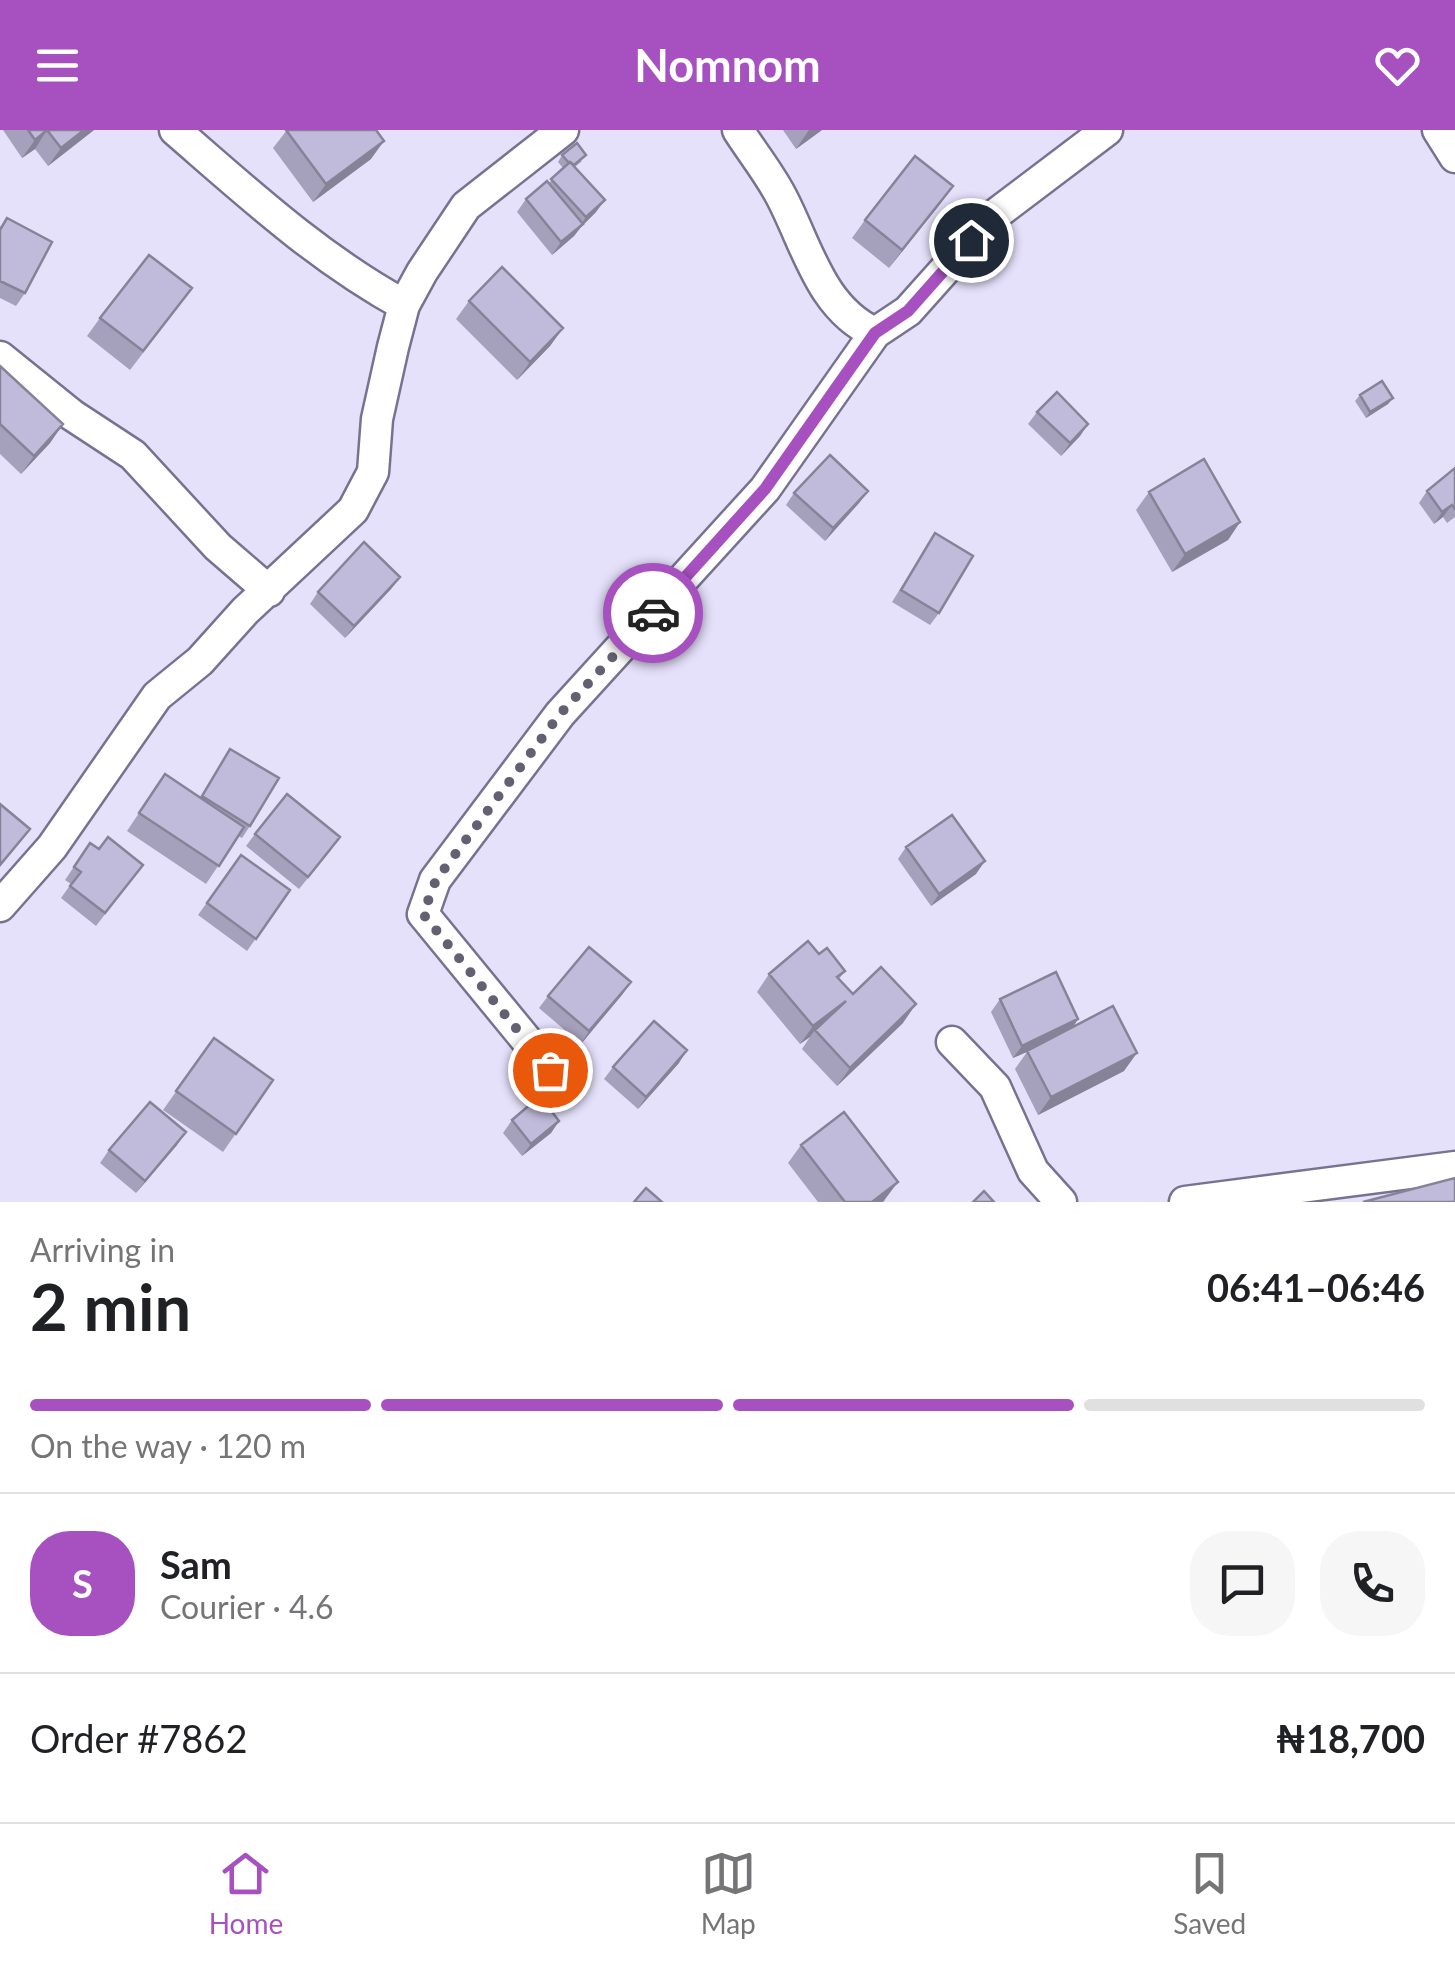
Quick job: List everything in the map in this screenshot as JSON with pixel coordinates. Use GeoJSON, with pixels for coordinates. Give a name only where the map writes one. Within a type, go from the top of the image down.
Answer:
{"type":"FeatureCollection","features":[{"type":"Feature","properties":{"kind":"street"},"geometry":{"type":"LineString","coordinates":[[176,130],[291,232],[358,280],[404,305]]}},
{"type":"Feature","properties":{"kind":"street"},"geometry":{"type":"LineString","coordinates":[[0,906],[52,846],[109,759],[157,696],[200,661],[354,510],[374,472],[377,419],[404,305],[466,206],[562,130]]}},
{"type":"Feature","properties":{"kind":"street"},"geometry":{"type":"LineString","coordinates":[[738,130],[780,194],[826,291],[854,324],[875,333]]}},
{"type":"Feature","properties":{"kind":"street"},"geometry":{"type":"LineString","coordinates":[[550,1070],[423,914],[436,880],[560,714],[765,489],[875,333],[908,311],[992,217],[1107,130]]}},
{"type":"Feature","properties":{"kind":"street"},"geometry":{"type":"LineString","coordinates":[[1438,130],[1455,157]]}},
{"type":"Feature","properties":{"kind":"street"},"geometry":{"type":"LineString","coordinates":[[0,357],[72,415],[133,455],[218,548],[268,591]]}},
{"type":"Feature","properties":{"kind":"street"},"geometry":{"type":"LineString","coordinates":[[952,1042],[995,1087],[1033,1171],[1062,1202]]}},
{"type":"Feature","properties":{"kind":"street"},"geometry":{"type":"LineString","coordinates":[[1185,1202],[1455,1167]]}},
{"type":"Feature","properties":{"kind":"building"},"geometry":{"type":"Polygon","coordinates":[[[28,130],[47,130],[35,140],[28,130]]]}},
{"type":"Feature","properties":{"kind":"building"},"geometry":{"type":"Polygon","coordinates":[[[47,130],[84,130],[61,148],[47,130]]]}},
{"type":"Feature","properties":{"kind":"building"},"geometry":{"type":"Polygon","coordinates":[[[286,130],[376,130],[384,141],[326,184],[286,130]]]}},
{"type":"Feature","properties":{"kind":"building"},"geometry":{"type":"Polygon","coordinates":[[[577,143],[586,155],[574,165],[562,155],[577,143]]]}},
{"type":"Feature","properties":{"kind":"building"},"geometry":{"type":"Polygon","coordinates":[[[915,156],[953,186],[902,250],[865,220],[915,156]]]}},
{"type":"Feature","properties":{"kind":"building"},"geometry":{"type":"Polygon","coordinates":[[[570,162],[605,200],[586,217],[551,179],[570,162]]]}},
{"type":"Feature","properties":{"kind":"building"},"geometry":{"type":"Polygon","coordinates":[[[547,181],[583,224],[561,242],[526,199],[547,181]]]}},
{"type":"Feature","properties":{"kind":"building"},"geometry":{"type":"Polygon","coordinates":[[[7,218],[52,242],[25,293],[0,281],[0,230],[7,218]]]}},
{"type":"Feature","properties":{"kind":"building"},"geometry":{"type":"Polygon","coordinates":[[[149,255],[192,288],[143,351],[100,318],[149,255]]]}},
{"type":"Feature","properties":{"kind":"building"},"geometry":{"type":"Polygon","coordinates":[[[502,267],[563,328],[530,362],[469,301],[502,267]]]}},
{"type":"Feature","properties":{"kind":"building"},"geometry":{"type":"Polygon","coordinates":[[[0,366],[63,424],[34,456],[0,424],[0,366]]]}},
{"type":"Feature","properties":{"kind":"building"},"geometry":{"type":"Polygon","coordinates":[[[1382,381],[1393,398],[1370,412],[1360,395],[1382,381]]]}},
{"type":"Feature","properties":{"kind":"building"},"geometry":{"type":"Polygon","coordinates":[[[1057,392],[1088,424],[1070,443],[1037,412],[1057,392]]]}},
{"type":"Feature","properties":{"kind":"building"},"geometry":{"type":"Polygon","coordinates":[[[830,455],[868,491],[833,528],[794,493],[830,455]]]}},
{"type":"Feature","properties":{"kind":"building"},"geometry":{"type":"Polygon","coordinates":[[[1204,459],[1240,522],[1185,554],[1149,492],[1204,459]]]}},
{"type":"Feature","properties":{"kind":"building"},"geometry":{"type":"Polygon","coordinates":[[[1455,468],[1455,509],[1452,505],[1442,512],[1427,491],[1455,468]]]}},
{"type":"Feature","properties":{"kind":"building"},"geometry":{"type":"Polygon","coordinates":[[[935,533],[973,556],[939,613],[901,590],[935,533]]]}},
{"type":"Feature","properties":{"kind":"building"},"geometry":{"type":"Polygon","coordinates":[[[364,542],[400,577],[354,626],[318,592],[364,542]]]}},
{"type":"Feature","properties":{"kind":"building"},"geometry":{"type":"Polygon","coordinates":[[[230,749],[279,778],[250,826],[202,796],[230,749]]]}},
{"type":"Feature","properties":{"kind":"building"},"geometry":{"type":"Polygon","coordinates":[[[165,774],[244,827],[219,866],[139,813],[165,774]]]}},
{"type":"Feature","properties":{"kind":"building"},"geometry":{"type":"Polygon","coordinates":[[[287,794],[340,837],[308,877],[255,834],[287,794]]]}},
{"type":"Feature","properties":{"kind":"building"},"geometry":{"type":"Polygon","coordinates":[[[0,804],[30,829],[0,865],[0,804]]]}},
{"type":"Feature","properties":{"kind":"building"},"geometry":{"type":"Polygon","coordinates":[[[952,815],[985,861],[939,894],[906,847],[952,815]]]}},
{"type":"Feature","properties":{"kind":"building"},"geometry":{"type":"Polygon","coordinates":[[[108,837],[143,865],[105,913],[70,886],[81,872],[74,867],[90,843],[99,849],[108,837]]]}},
{"type":"Feature","properties":{"kind":"building"},"geometry":{"type":"Polygon","coordinates":[[[241,855],[290,890],[256,939],[207,903],[241,855]]]}},
{"type":"Feature","properties":{"kind":"building"},"geometry":{"type":"Polygon","coordinates":[[[808,941],[819,954],[827,948],[845,971],[837,977],[853,994],[881,967],[916,1004],[850,1068],[815,1030],[846,1001],[813,1026],[769,974],[808,941]]]}},
{"type":"Feature","properties":{"kind":"building"},"geometry":{"type":"Polygon","coordinates":[[[589,947],[631,982],[589,1031],[548,996],[589,947]]]}},
{"type":"Feature","properties":{"kind":"building"},"geometry":{"type":"Polygon","coordinates":[[[1056,972],[1078,1019],[1022,1046],[1000,999],[1056,972]]]}},
{"type":"Feature","properties":{"kind":"building"},"geometry":{"type":"Polygon","coordinates":[[[1113,1006],[1137,1053],[1051,1097],[1027,1051],[1113,1006]]]}},
{"type":"Feature","properties":{"kind":"building"},"geometry":{"type":"Polygon","coordinates":[[[654,1021],[687,1050],[646,1097],[613,1067],[654,1021]]]}},
{"type":"Feature","properties":{"kind":"building"},"geometry":{"type":"Polygon","coordinates":[[[214,1038],[273,1080],[236,1134],[176,1091],[214,1038]]]}},
{"type":"Feature","properties":{"kind":"building"},"geometry":{"type":"Polygon","coordinates":[[[540,1096],[559,1121],[531,1144],[512,1120],[540,1096]]]}},
{"type":"Feature","properties":{"kind":"building"},"geometry":{"type":"Polygon","coordinates":[[[150,1102],[186,1132],[145,1181],[109,1150],[150,1102]]]}},
{"type":"Feature","properties":{"kind":"building"},"geometry":{"type":"Polygon","coordinates":[[[844,1112],[898,1182],[872,1202],[845,1202],[801,1145],[844,1112]]]}},
{"type":"Feature","properties":{"kind":"building"},"geometry":{"type":"Polygon","coordinates":[[[1455,1178],[1455,1202],[1363,1202],[1455,1178]]]}},
{"type":"Feature","properties":{"kind":"building"},"geometry":{"type":"Polygon","coordinates":[[[646,1188],[662,1202],[634,1202],[646,1188]]]}},
{"type":"Feature","properties":{"kind":"building"},"geometry":{"type":"Polygon","coordinates":[[[984,1191],[994,1202],[973,1202],[984,1191]]]}},
{"type":"Feature","properties":{"kind":"way so far"},"geometry":{"type":"LineString","coordinates":[[550,1070],[423,914],[436,880],[560,714],[653,613]]}},
{"type":"Feature","properties":{"kind":"route"},"geometry":{"type":"LineString","coordinates":[[653,613],[765,489],[875,333],[908,311],[971,240]]}}]}
